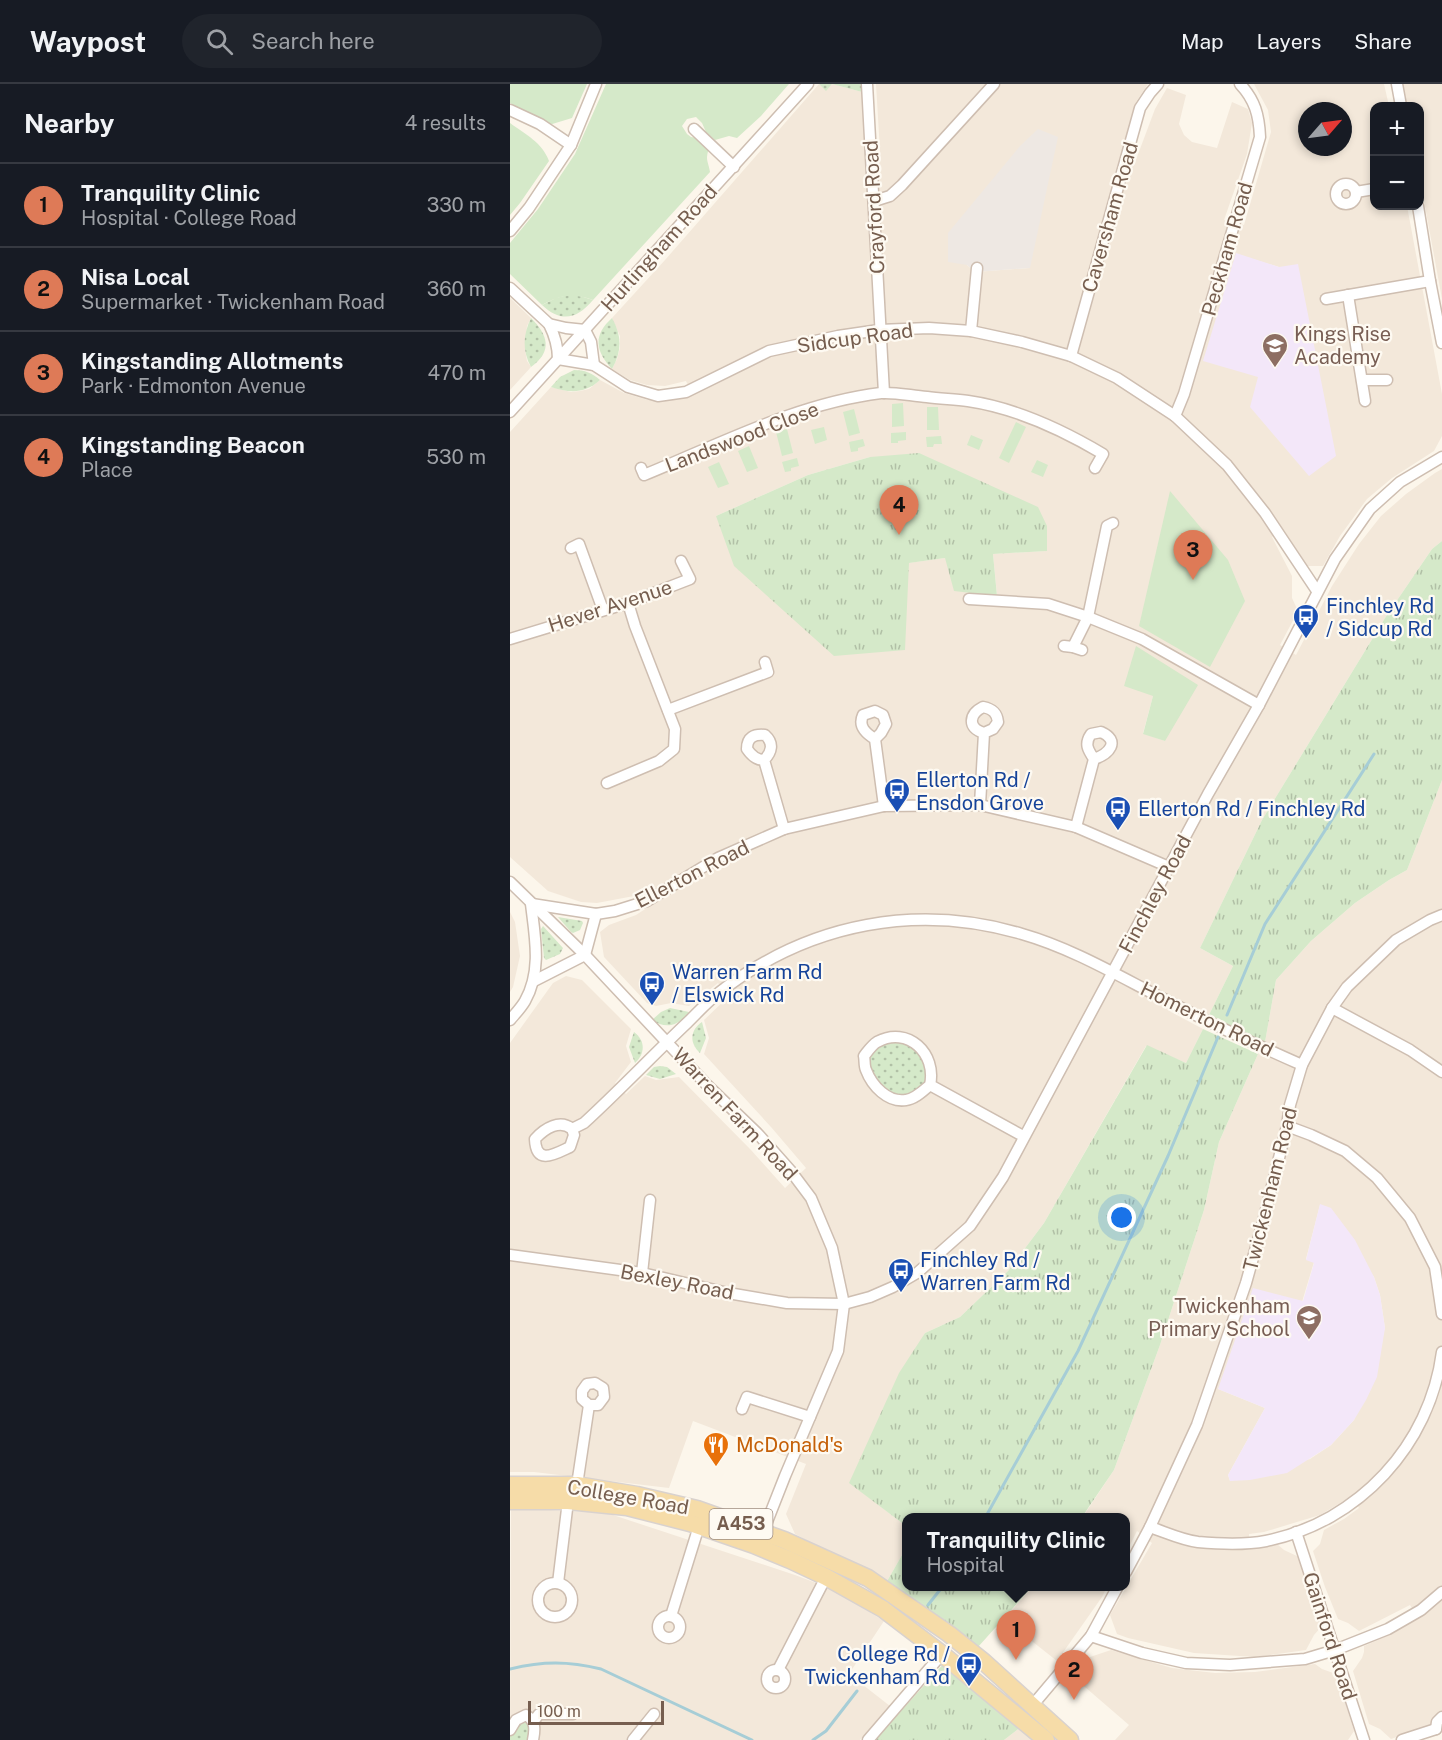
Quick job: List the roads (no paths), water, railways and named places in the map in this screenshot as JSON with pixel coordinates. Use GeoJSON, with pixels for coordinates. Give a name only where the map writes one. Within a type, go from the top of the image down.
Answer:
{"type":"FeatureCollection","features":[{"type":"Feature","properties":{"kind":"main road","name":"College Road"},"geometry":{"type":"LineString","coordinates":[[510,1485],[577,1485],[637,1495],[698,1509],[759,1538],[790,1560],[883,1609],[942,1654],[1046,1740]]}},
{"type":"Feature","properties":{"kind":"main road","name":"College Road"},"geometry":{"type":"LineString","coordinates":[[510,1501],[568,1501],[627,1507],[699,1526],[759,1538],[784,1540],[868,1578],[958,1641],[1070,1740]]}},
{"type":"Feature","properties":{"kind":"main road"},"geometry":{"type":"LineString","coordinates":[[1022,1720],[1032,1706]]}},
{"type":"Feature","properties":{"kind":"street"},"geometry":{"type":"LineString","coordinates":[[510,231],[529,208],[571,145],[596,84]]}},
{"type":"Feature","properties":{"kind":"street","name":"Hurlingham Road"},"geometry":{"type":"LineString","coordinates":[[510,412],[808,84]]}},
{"type":"Feature","properties":{"kind":"street","name":"Crayford Road"},"geometry":{"type":"LineString","coordinates":[[867,84],[879,330]]}},
{"type":"Feature","properties":{"kind":"street"},"geometry":{"type":"LineString","coordinates":[[874,201],[890,196],[902,185],[994,84]]}},
{"type":"Feature","properties":{"kind":"street","name":"Caversham Road"},"geometry":{"type":"LineString","coordinates":[[1071,356],[1140,108],[1158,84]]}},
{"type":"Feature","properties":{"kind":"street","name":"Peckham Road"},"geometry":{"type":"LineString","coordinates":[[1175,417],[1184,394],[1260,137],[1259,120],[1250,95],[1240,84]]}},
{"type":"Feature","properties":{"kind":"street"},"geometry":{"type":"LineString","coordinates":[[1397,84],[1400,102]]}},
{"type":"Feature","properties":{"kind":"street"},"geometry":{"type":"LineString","coordinates":[[510,110],[540,124],[571,145]]}},
{"type":"Feature","properties":{"kind":"street"},"geometry":{"type":"LineString","coordinates":[[694,129],[734,167]]}},
{"type":"Feature","properties":{"kind":"street"},"geometry":{"type":"LineString","coordinates":[[1356,192],[1370,190]]}},
{"type":"Feature","properties":{"kind":"street"},"geometry":{"type":"LineString","coordinates":[[1419,210],[1442,343]]}},
{"type":"Feature","properties":{"kind":"street"},"geometry":{"type":"LineString","coordinates":[[971,331],[976,268]]}},
{"type":"Feature","properties":{"kind":"street"},"geometry":{"type":"LineString","coordinates":[[1326,299],[1430,281]]}},
{"type":"Feature","properties":{"kind":"street"},"geometry":{"type":"LineString","coordinates":[[510,288],[549,324],[553,332],[558,359]]}},
{"type":"Feature","properties":{"kind":"street"},"geometry":{"type":"LineString","coordinates":[[1348,296],[1365,401]]}},
{"type":"Feature","properties":{"kind":"street"},"geometry":{"type":"LineString","coordinates":[[549,324],[585,330],[591,342],[594,365]]}},
{"type":"Feature","properties":{"kind":"street","name":"Sidcup Road"},"geometry":{"type":"LineString","coordinates":[[558,359],[594,365],[628,387],[658,396],[686,392],[769,351],[879,330],[929,328],[971,331],[1071,356],[1117,378],[1175,417],[1227,465],[1265,513],[1317,591]]}},
{"type":"Feature","properties":{"kind":"street"},"geometry":{"type":"LineString","coordinates":[[879,330],[884,393]]}},
{"type":"Feature","properties":{"kind":"street"},"geometry":{"type":"LineString","coordinates":[[1362,380],[1387,380]]}},
{"type":"Feature","properties":{"kind":"street","name":"Landswood Close"},"geometry":{"type":"LineString","coordinates":[[641,468],[644,475],[758,427],[804,411],[853,398],[884,393],[968,401],[1010,410],[1054,428],[1103,454],[1095,468]]}},
{"type":"Feature","properties":{"kind":"street","name":"Finchley Road"},"geometry":{"type":"LineString","coordinates":[[844,1304],[870,1297],[916,1273],[970,1226],[1003,1177],[1208,794],[1259,705],[1335,559],[1370,509],[1400,482],[1442,457]]}},
{"type":"Feature","properties":{"kind":"street"},"geometry":{"type":"LineString","coordinates":[[1073,648],[1088,616],[1107,526],[1113,523]]}},
{"type":"Feature","properties":{"kind":"street"},"geometry":{"type":"LineString","coordinates":[[572,548],[579,544],[603,610]]}},
{"type":"Feature","properties":{"kind":"street","name":"Hever Avenue"},"geometry":{"type":"LineString","coordinates":[[510,639],[628,603],[690,579],[681,561]]}},
{"type":"Feature","properties":{"kind":"street"},"geometry":{"type":"LineString","coordinates":[[969,599],[1048,604],[1088,616],[1142,639],[1259,705]]}},
{"type":"Feature","properties":{"kind":"street"},"geometry":{"type":"LineString","coordinates":[[607,783],[659,761],[674,749],[675,729],[628,603]]}},
{"type":"Feature","properties":{"kind":"street"},"geometry":{"type":"LineString","coordinates":[[668,710],[768,672],[765,662]]}},
{"type":"Feature","properties":{"kind":"street"},"geometry":{"type":"LineString","coordinates":[[980,805],[984,733]]}},
{"type":"Feature","properties":{"kind":"street"},"geometry":{"type":"LineString","coordinates":[[875,739],[884,806]]}},
{"type":"Feature","properties":{"kind":"street"},"geometry":{"type":"LineString","coordinates":[[1076,827],[1094,759]]}},
{"type":"Feature","properties":{"kind":"street"},"geometry":{"type":"LineString","coordinates":[[764,760],[784,829]]}},
{"type":"Feature","properties":{"kind":"street","name":"Ellerton Road"},"geometry":{"type":"LineString","coordinates":[[531,904],[596,914],[615,911],[647,901],[718,858],[784,829],[884,806],[980,805],[1076,827],[1169,867]]}},
{"type":"Feature","properties":{"kind":"street","name":"Warren Farm Road"},"geometry":{"type":"LineString","coordinates":[[510,882],[585,955],[790,1170],[811,1198],[832,1248],[844,1304],[838,1351],[759,1538]]}},
{"type":"Feature","properties":{"kind":"street"},"geometry":{"type":"LineString","coordinates":[[510,1020],[524,1002],[534,981],[536,955],[531,904]]}},
{"type":"Feature","properties":{"kind":"street"},"geometry":{"type":"LineString","coordinates":[[534,981],[585,955],[596,914]]}},
{"type":"Feature","properties":{"kind":"street","name":"Twickenham Road"},"geometry":{"type":"LineString","coordinates":[[1130,1563],[1150,1527],[1197,1425],[1246,1283],[1302,1065],[1332,1008],[1347,987],[1395,940],[1442,915]]}},
{"type":"Feature","properties":{"kind":"street","name":"Homerton Road"},"geometry":{"type":"LineString","coordinates":[[572,1129],[584,1123],[597,1111],[724,988],[763,963],[799,944],[873,923],[927,919],[959,921],[1000,927],[1025,934],[1113,973],[1237,1036],[1302,1065]]}},
{"type":"Feature","properties":{"kind":"street"},"geometry":{"type":"LineString","coordinates":[[1332,1008],[1410,1050],[1442,1072]]}},
{"type":"Feature","properties":{"kind":"street"},"geometry":{"type":"LineString","coordinates":[[898,1036],[909,1040],[921,1047],[925,1055],[932,1075],[930,1085],[920,1094],[906,1100],[893,1100],[877,1087],[866,1069],[864,1056],[875,1043],[890,1037],[898,1036]]}},
{"type":"Feature","properties":{"kind":"street"},"geometry":{"type":"LineString","coordinates":[[930,1085],[1023,1136]]}},
{"type":"Feature","properties":{"kind":"street"},"geometry":{"type":"LineString","coordinates":[[1287,1126],[1346,1151],[1377,1178],[1410,1218],[1439,1266],[1442,1314]]}},
{"type":"Feature","properties":{"kind":"street"},"geometry":{"type":"LineString","coordinates":[[642,1273],[650,1200]]}},
{"type":"Feature","properties":{"kind":"street","name":"Bexley Road"},"geometry":{"type":"LineString","coordinates":[[510,1255],[642,1273],[728,1293],[787,1303],[844,1304]]}},
{"type":"Feature","properties":{"kind":"street"},"geometry":{"type":"LineString","coordinates":[[1150,1527],[1195,1542],[1228,1544],[1265,1541],[1322,1522],[1358,1500],[1383,1478],[1412,1440],[1439,1373],[1442,1352]]}},
{"type":"Feature","properties":{"kind":"street"},"geometry":{"type":"LineString","coordinates":[[742,1409],[747,1397],[810,1417]]}},
{"type":"Feature","properties":{"kind":"street"},"geometry":{"type":"LineString","coordinates":[[577,1485],[589,1405]]}},
{"type":"Feature","properties":{"kind":"street"},"geometry":{"type":"LineString","coordinates":[[558,1583],[568,1501]]}},
{"type":"Feature","properties":{"kind":"street"},"geometry":{"type":"LineString","coordinates":[[671,1616],[699,1526]]}},
{"type":"Feature","properties":{"kind":"street","name":"Gainford Road"},"geometry":{"type":"LineString","coordinates":[[1296,1532],[1364,1740]]}},
{"type":"Feature","properties":{"kind":"street"},"geometry":{"type":"LineString","coordinates":[[778,1670],[826,1577]]}},
{"type":"Feature","properties":{"kind":"street"},"geometry":{"type":"LineString","coordinates":[[1032,1706],[1091,1636],[1116,1591]]}},
{"type":"Feature","properties":{"kind":"street"},"geometry":{"type":"LineString","coordinates":[[1091,1636],[1142,1653],[1186,1663],[1230,1665],[1305,1659],[1388,1629],[1421,1610],[1442,1592]]}},
{"type":"Feature","properties":{"kind":"street"},"geometry":{"type":"LineString","coordinates":[[868,1740],[942,1654]]}},
{"type":"Feature","properties":{"kind":"street"},"geometry":{"type":"LineString","coordinates":[[533,1722],[539,1714],[573,1714]]}},
{"type":"Feature","properties":{"kind":"street"},"geometry":{"type":"LineString","coordinates":[[633,1740],[654,1714]]}},
{"type":"Feature","properties":{"kind":"street"},"geometry":{"type":"LineString","coordinates":[[510,1730],[516,1720],[523,1716],[528,1717],[535,1729],[533,1740]]}},
{"type":"Feature","properties":{"kind":"street"},"geometry":{"type":"LineString","coordinates":[[1402,1740],[1439,1732],[1437,1722],[1442,1717]]}},
{"type":"Feature","properties":{"kind":"waterway"},"geometry":{"type":"LineString","coordinates":[[1227,1015],[1265,924],[1374,754]]}},
{"type":"Feature","properties":{"kind":"waterway"},"geometry":{"type":"LineString","coordinates":[[988,1513],[1078,1351],[1168,1156],[1218,1037]]}},
{"type":"Feature","properties":{"kind":"waterway"},"geometry":{"type":"LineString","coordinates":[[928,1605],[939,1591]]}},
{"type":"Feature","properties":{"kind":"waterway"},"geometry":{"type":"LineString","coordinates":[[510,1669],[534,1664],[556,1663],[578,1664],[601,1669],[752,1740]]}},
{"type":"Feature","properties":{"kind":"waterway"},"geometry":{"type":"LineString","coordinates":[[813,1740],[826,1731],[857,1691]]}},
{"type":"Feature","properties":{"kind":"place","name":"Kings Rise Academy"},"geometry":{"type":"Point","coordinates":[1275,369]}},
{"type":"Feature","properties":{"kind":"place","name":"Kingstanding Beacon"},"geometry":{"type":"Point","coordinates":[899,535]}},
{"type":"Feature","properties":{"kind":"place","name":"Kingstanding Allotments"},"geometry":{"type":"Point","coordinates":[1193,580]}},
{"type":"Feature","properties":{"kind":"place","name":"Finchley Rd / Sidcup Rd"},"geometry":{"type":"Point","coordinates":[1306,640]}},
{"type":"Feature","properties":{"kind":"place","name":"Ellerton Rd / Ensdon Grove"},"geometry":{"type":"Point","coordinates":[897,814]}},
{"type":"Feature","properties":{"kind":"place","name":"Ellerton Rd / Finchley Rd"},"geometry":{"type":"Point","coordinates":[1118,832]}},
{"type":"Feature","properties":{"kind":"place","name":"Warren Farm Rd / Elswick Rd"},"geometry":{"type":"Point","coordinates":[652,1007]}},
{"type":"Feature","properties":{"kind":"place","name":"Finchley Rd / Warren Farm Rd"},"geometry":{"type":"Point","coordinates":[901,1294]}},
{"type":"Feature","properties":{"kind":"place","name":"Twickenham Primary School"},"geometry":{"type":"Point","coordinates":[1309,1341]}},
{"type":"Feature","properties":{"kind":"place","name":"McDonald's"},"geometry":{"type":"Point","coordinates":[716,1468]}},
{"type":"Feature","properties":{"kind":"place","name":"Tranquility Clinic"},"geometry":{"type":"Point","coordinates":[1016,1660]}},
{"type":"Feature","properties":{"kind":"place","name":"College Rd / Twickenham Rd"},"geometry":{"type":"Point","coordinates":[969,1688]}},
{"type":"Feature","properties":{"kind":"place","name":"Nisa Local"},"geometry":{"type":"Point","coordinates":[1074,1700]}}]}
